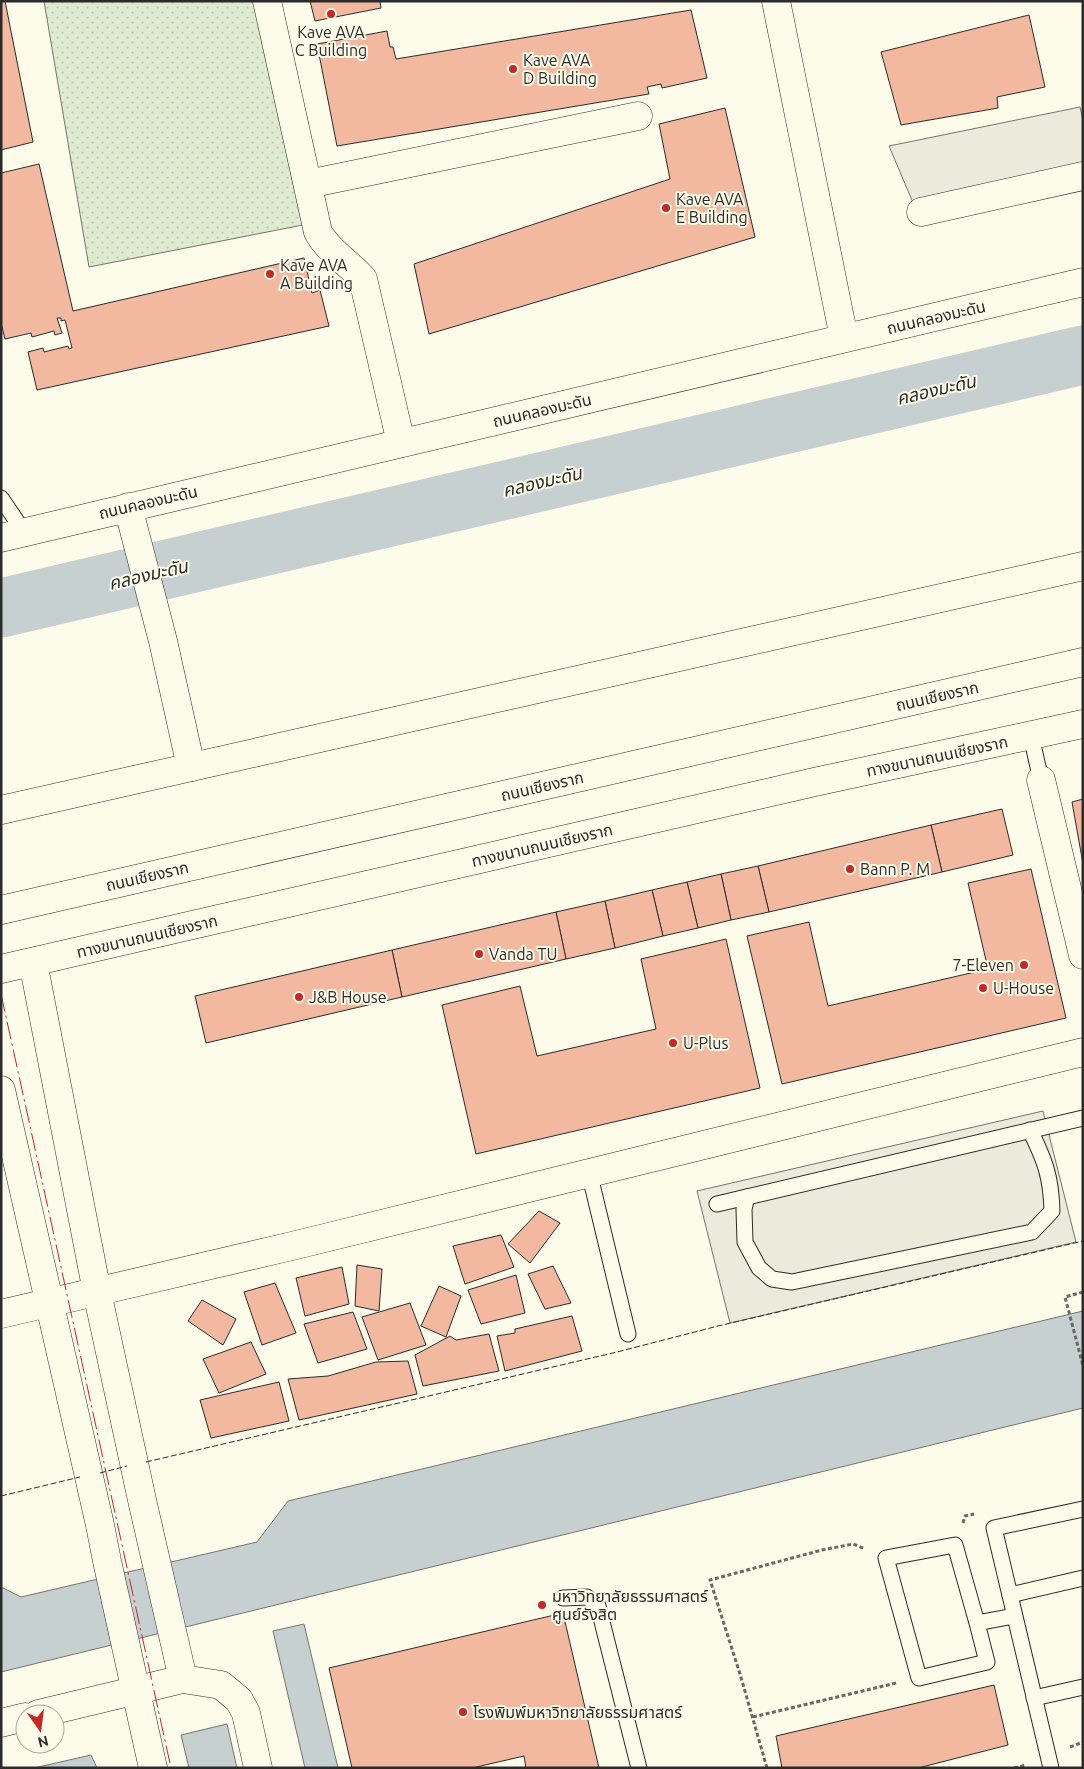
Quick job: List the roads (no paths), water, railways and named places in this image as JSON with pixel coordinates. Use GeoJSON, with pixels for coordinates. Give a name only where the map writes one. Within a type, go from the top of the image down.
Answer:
{"type":"FeatureCollection","features":[{"type":"Feature","properties":{"kind":"street"},"geometry":{"type":"LineString","coordinates":[[267,1],[318,232],[323,243],[353,267],[363,279],[401,443]]}},
{"type":"Feature","properties":{"kind":"street"},"geometry":{"type":"LineString","coordinates":[[776,1],[844,338]]}},
{"type":"Feature","properties":{"kind":"street"},"geometry":{"type":"LineString","coordinates":[[308,184],[638,116]]}},
{"type":"Feature","properties":{"kind":"street"},"geometry":{"type":"LineString","coordinates":[[921,212],[1083,176]]}},
{"type":"Feature","properties":{"kind":"street","name":"ถนนคลองมะดัน"},"geometry":{"type":"LineString","coordinates":[[12,535],[130,517],[401,443],[1083,282]]}},
{"type":"Feature","properties":{"kind":"street"},"geometry":{"type":"LineString","coordinates":[[130,517],[163,641],[191,767]]}},
{"type":"Feature","properties":{"kind":"street"},"geometry":{"type":"LineString","coordinates":[[1,810],[1083,566]]}},
{"type":"Feature","properties":{"kind":"street","name":"ถนนเชียงราก"},"geometry":{"type":"LineString","coordinates":[[1,910],[1083,662]]}},
{"type":"Feature","properties":{"kind":"street","name":"ทางขนานถนนเชียงราก"},"geometry":{"type":"LineString","coordinates":[[1,969],[810,784],[1083,724]]}},
{"type":"Feature","properties":{"kind":"street"},"geometry":{"type":"LineString","coordinates":[[1041,780],[1083,955]]}},
{"type":"Feature","properties":{"kind":"street"},"geometry":{"type":"LineString","coordinates":[[33,962],[97,1292],[181,1668]]}},
{"type":"Feature","properties":{"kind":"street"},"geometry":{"type":"LineString","coordinates":[[1,1314],[292,1246],[1083,1052]]}},
{"type":"Feature","properties":{"kind":"street"},"geometry":{"type":"LineString","coordinates":[[1,1090],[153,1768]]}},
{"type":"Feature","properties":{"kind":"street"},"geometry":{"type":"LineString","coordinates":[[65,1705],[134,1681],[181,1668],[221,1685],[239,1700],[246,1713],[258,1768]]}},
{"type":"Feature","properties":{"kind":"street"},"geometry":{"type":"LineString","coordinates":[[1,1723],[15,1720]]}},
{"type":"Feature","properties":{"kind":"lane"},"geometry":{"type":"LineString","coordinates":[[1,498],[12,535]]}},
{"type":"Feature","properties":{"kind":"lane"},"geometry":{"type":"LineString","coordinates":[[1032,736],[1041,780]]}},
{"type":"Feature","properties":{"kind":"lane"},"geometry":{"type":"LineString","coordinates":[[717,1204],[1083,1118]]}},
{"type":"Feature","properties":{"kind":"lane"},"geometry":{"type":"LineString","coordinates":[[747,1198],[744,1208],[745,1242],[759,1268],[772,1279],[792,1282],[1032,1232],[1052,1211],[1051,1188],[1046,1164],[1030,1130]]}},
{"type":"Feature","properties":{"kind":"lane"},"geometry":{"type":"LineString","coordinates":[[589,1172],[628,1334]]}},
{"type":"Feature","properties":{"kind":"lane"},"geometry":{"type":"LineString","coordinates":[[1051,1768],[994,1528],[1083,1509]]}},
{"type":"Feature","properties":{"kind":"lane"},"geometry":{"type":"LineString","coordinates":[[955,1545],[977,1623],[988,1662],[919,1678],[886,1558],[955,1545]]}},
{"type":"Feature","properties":{"kind":"lane"},"geometry":{"type":"LineString","coordinates":[[1010,1595],[1083,1578]]}},
{"type":"Feature","properties":{"kind":"lane"},"geometry":{"type":"LineString","coordinates":[[563,1598],[587,1597],[598,1606],[639,1768]]}},
{"type":"Feature","properties":{"kind":"lane"},"geometry":{"type":"LineString","coordinates":[[977,1623],[1014,1616]]}},
{"type":"Feature","properties":{"kind":"lane"},"geometry":{"type":"LineString","coordinates":[[1034,1698],[1083,1687]]}},
{"type":"Feature","properties":{"kind":"waterway","name":"คลองมะดัน"},"geometry":{"type":"LineString","coordinates":[[1,608],[1083,355]]}},
{"type":"Feature","properties":{"kind":"place","name":"Kave AVA C Building"},"geometry":{"type":"Point","coordinates":[331,14]}},
{"type":"Feature","properties":{"kind":"place","name":"Kave AVA D Building"},"geometry":{"type":"Point","coordinates":[513,69]}},
{"type":"Feature","properties":{"kind":"place","name":"Kave AVA E Building"},"geometry":{"type":"Point","coordinates":[666,208]}},
{"type":"Feature","properties":{"kind":"place","name":"Kave AVA A Building"},"geometry":{"type":"Point","coordinates":[270,274]}},
{"type":"Feature","properties":{"kind":"place","name":"Bann P. M"},"geometry":{"type":"Point","coordinates":[850,869]}},
{"type":"Feature","properties":{"kind":"place","name":"Vanda TU"},"geometry":{"type":"Point","coordinates":[479,954]}},
{"type":"Feature","properties":{"kind":"place","name":"7-Eleven"},"geometry":{"type":"Point","coordinates":[1024,965]}},
{"type":"Feature","properties":{"kind":"place","name":"U-House"},"geometry":{"type":"Point","coordinates":[983,988]}},
{"type":"Feature","properties":{"kind":"place","name":"J&B House"},"geometry":{"type":"Point","coordinates":[299,997]}},
{"type":"Feature","properties":{"kind":"place","name":"U-Plus"},"geometry":{"type":"Point","coordinates":[673,1043]}},
{"type":"Feature","properties":{"kind":"place","name":"มหาวิทยาลัยธรรมศาสตร์ ศูนย์รังสิต"},"geometry":{"type":"Point","coordinates":[542,1605]}},
{"type":"Feature","properties":{"kind":"place","name":"โรงพิมพ์มหาวิทยาลัยธรรมศาสตร์"},"geometry":{"type":"Point","coordinates":[463,1712]}}]}
